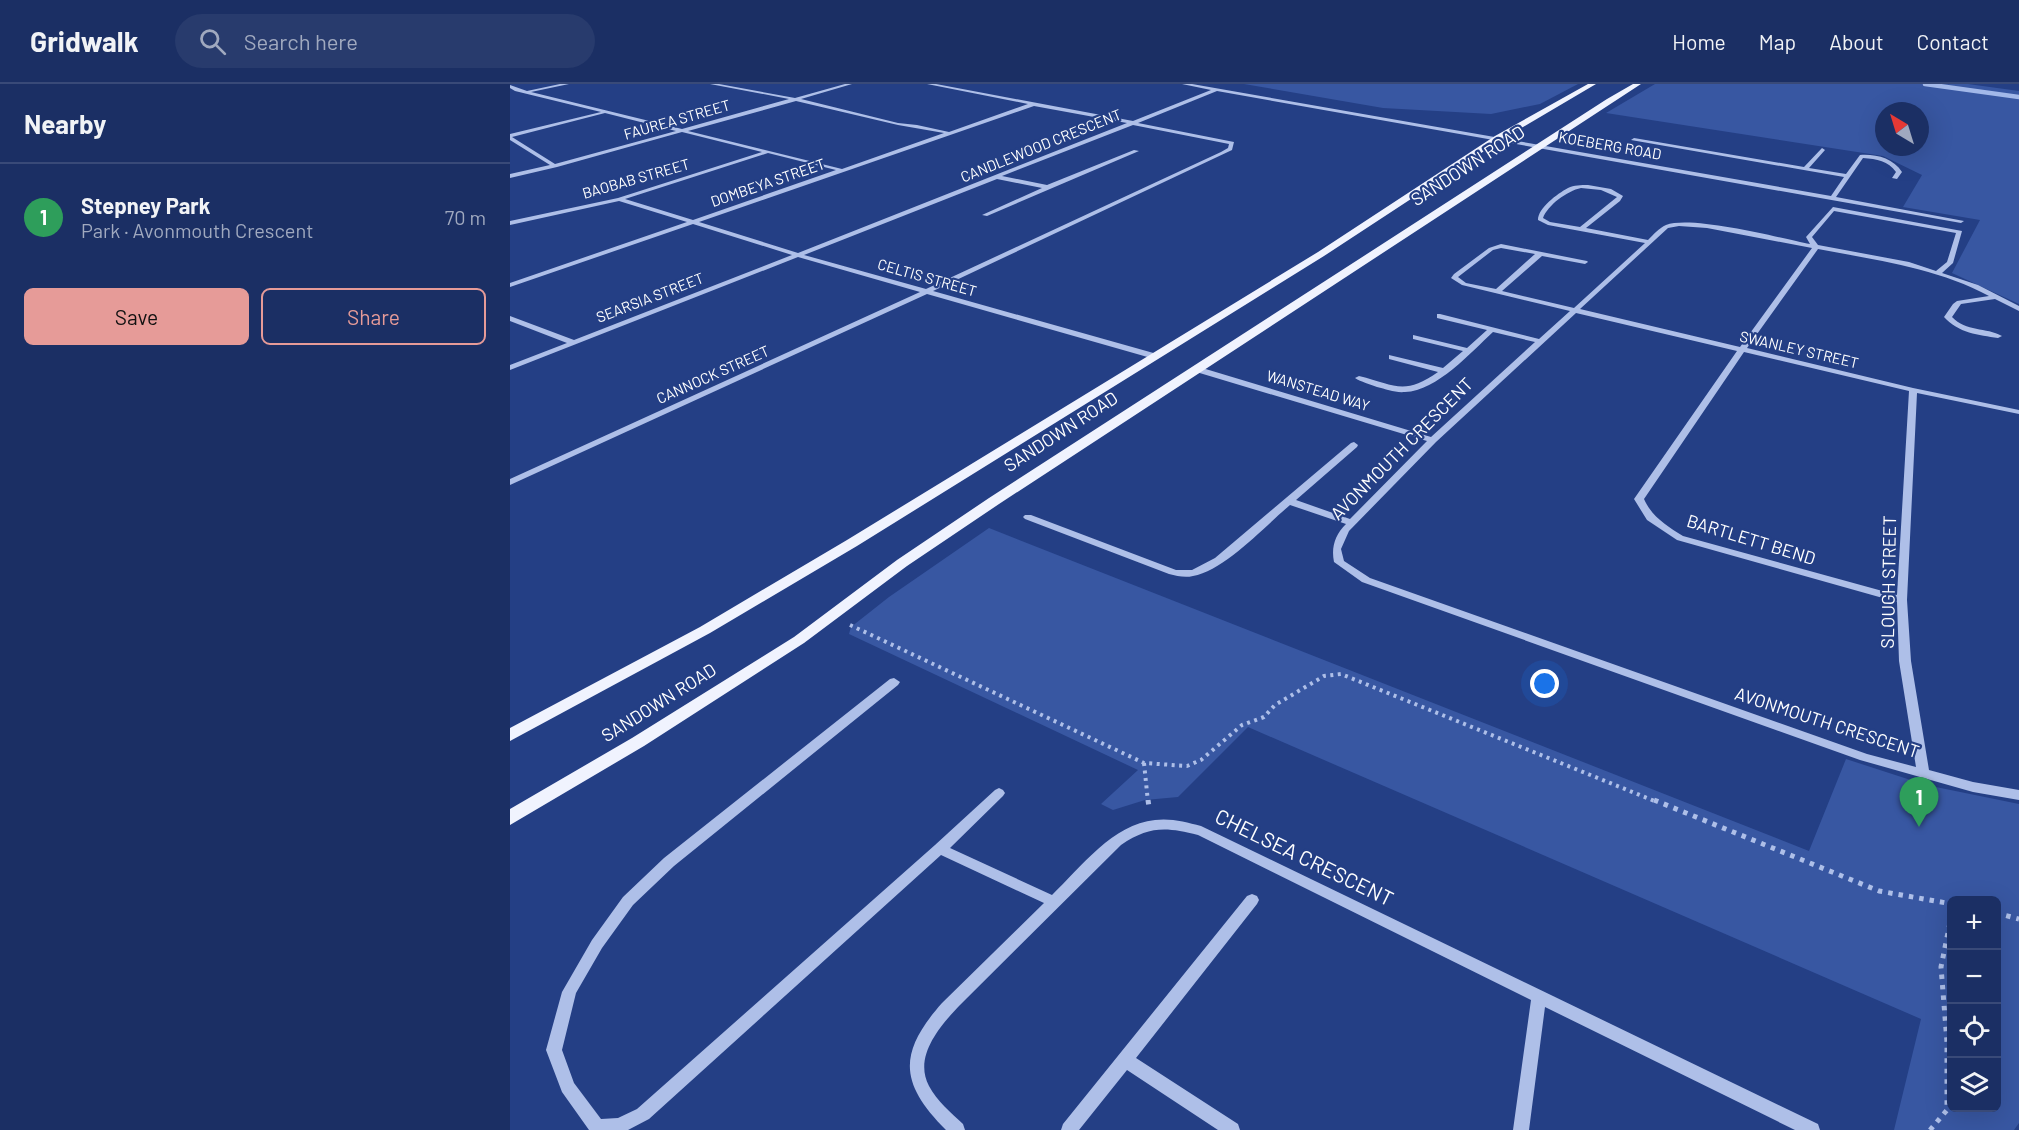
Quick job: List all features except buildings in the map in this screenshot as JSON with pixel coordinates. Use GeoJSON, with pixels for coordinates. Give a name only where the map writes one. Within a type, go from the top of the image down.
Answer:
{"type":"FeatureCollection","features":[{"type":"Feature","properties":{"kind":"main road","name":"SANDOWN ROAD"},"geometry":{"type":"LineString","coordinates":[[510,735],[715,624],[852,543],[1321,254],[1498,138],[1593,84]]}},
{"type":"Feature","properties":{"kind":"main road","name":"SANDOWN ROAD"},"geometry":{"type":"LineString","coordinates":[[510,818],[771,659],[902,563],[1609,100],[1638,84]]}},
{"type":"Feature","properties":{"kind":"street"},"geometry":{"type":"LineString","coordinates":[[510,94],[567,84]]}},
{"type":"Feature","properties":{"kind":"street"},"geometry":{"type":"LineString","coordinates":[[712,84],[795,99],[898,124],[950,133]]}},
{"type":"Feature","properties":{"kind":"street","name":"FAUREA STREET"},"geometry":{"type":"LineString","coordinates":[[510,176],[555,166],[850,84]]}},
{"type":"Feature","properties":{"kind":"street","name":"CANDLEWOOD CRESCENT"},"geometry":{"type":"LineString","coordinates":[[929,84],[1133,123]]}},
{"type":"Feature","properties":{"kind":"street","name":"KOEBERG ROAD"},"geometry":{"type":"LineString","coordinates":[[1184,84],[1961,220]]}},
{"type":"Feature","properties":{"kind":"street"},"geometry":{"type":"LineString","coordinates":[[510,86],[523,92],[843,170]]}},
{"type":"Feature","properties":{"kind":"street"},"geometry":{"type":"LineString","coordinates":[[1133,123],[1217,90]]}},
{"type":"Feature","properties":{"kind":"street","name":"DOMBEYA STREET"},"geometry":{"type":"LineString","coordinates":[[510,285],[1034,104]]}},
{"type":"Feature","properties":{"kind":"street"},"geometry":{"type":"LineString","coordinates":[[510,137],[605,112]]}},
{"type":"Feature","properties":{"kind":"street","name":"CANDLEWOOD CRESCENT"},"geometry":{"type":"LineString","coordinates":[[800,254],[1133,123]]}},
{"type":"Feature","properties":{"kind":"street","name":"CANNOCK STREET"},"geometry":{"type":"LineString","coordinates":[[510,482],[927,292],[1223,153],[1230,149],[1232,143],[1133,123]]}},
{"type":"Feature","properties":{"kind":"street"},"geometry":{"type":"LineString","coordinates":[[510,137],[555,166]]}},
{"type":"Feature","properties":{"kind":"street"},"geometry":{"type":"LineString","coordinates":[[1634,140],[1847,176]]}},
{"type":"Feature","properties":{"kind":"street"},"geometry":{"type":"LineString","coordinates":[[1805,169],[1822,150]]}},
{"type":"Feature","properties":{"kind":"street"},"geometry":{"type":"LineString","coordinates":[[985,215],[1136,151]]}},
{"type":"Feature","properties":{"kind":"street","name":"BAOBAB STREET"},"geometry":{"type":"LineString","coordinates":[[510,223],[619,199],[768,152]]}},
{"type":"Feature","properties":{"kind":"street"},"geometry":{"type":"LineString","coordinates":[[1832,199],[1860,156],[1884,160],[1898,168],[1899,172],[1894,178]]}},
{"type":"Feature","properties":{"kind":"street"},"geometry":{"type":"LineString","coordinates":[[997,177],[1048,187]]}},
{"type":"Feature","properties":{"kind":"street"},"geometry":{"type":"LineString","coordinates":[[1581,229],[1620,196],[1601,189],[1570,189],[1540,215],[1540,219],[1548,223],[1648,242]]}},
{"type":"Feature","properties":{"kind":"street","name":"CELTIS STREET"},"geometry":{"type":"LineString","coordinates":[[619,199],[927,292],[1154,356]]}},
{"type":"Feature","properties":{"kind":"street"},"geometry":{"type":"LineString","coordinates":[[1816,247],[1809,237],[1833,209],[1960,232],[1950,263],[1938,272]]}},
{"type":"Feature","properties":{"kind":"street","name":"AVONMOUTH CRESCENT"},"geometry":{"type":"LineString","coordinates":[[2019,309],[1976,286],[1909,264],[1692,224],[1666,227],[1433,440],[1352,523],[1337,543],[1336,557],[1346,569],[1366,580],[1864,757],[1973,788],[2019,795]]}},
{"type":"Feature","properties":{"kind":"street","name":"SWANLEY STREET"},"geometry":{"type":"LineString","coordinates":[[1540,253],[1514,247],[1495,247],[1454,278],[1464,284],[1574,312],[2019,412]]}},
{"type":"Feature","properties":{"kind":"street","name":"BARTLETT BEND"},"geometry":{"type":"LineString","coordinates":[[1816,247],[1641,493],[1640,499],[1646,513],[1671,533],[1691,542],[1902,600]]}},
{"type":"Feature","properties":{"kind":"street"},"geometry":{"type":"LineString","coordinates":[[1497,292],[1540,253],[1585,262]]}},
{"type":"Feature","properties":{"kind":"street","name":"SEARSIA STREET"},"geometry":{"type":"LineString","coordinates":[[510,368],[800,254]]}},
{"type":"Feature","properties":{"kind":"street"},"geometry":{"type":"LineString","coordinates":[[1996,297],[1959,302],[1948,317],[1952,323],[1965,328],[1998,336]]}},
{"type":"Feature","properties":{"kind":"street"},"geometry":{"type":"LineString","coordinates":[[1440,316],[1539,341]]}},
{"type":"Feature","properties":{"kind":"street"},"geometry":{"type":"LineString","coordinates":[[510,318],[574,343]]}},
{"type":"Feature","properties":{"kind":"street"},"geometry":{"type":"LineString","coordinates":[[1359,378],[1403,390],[1423,386],[1492,329]]}},
{"type":"Feature","properties":{"kind":"street"},"geometry":{"type":"LineString","coordinates":[[1416,337],[1468,350]]}},
{"type":"Feature","properties":{"kind":"street"},"geometry":{"type":"LineString","coordinates":[[1392,357],[1443,371]]}},
{"type":"Feature","properties":{"kind":"street","name":"WANSTEAD WAY"},"geometry":{"type":"LineString","coordinates":[[1196,369],[1433,440]]}},
{"type":"Feature","properties":{"kind":"street","name":"SLOUGH STREET"},"geometry":{"type":"LineString","coordinates":[[1913,390],[1902,600],[1905,661],[1923,774]]}},
{"type":"Feature","properties":{"kind":"street"},"geometry":{"type":"LineString","coordinates":[[1029,517],[1173,572],[1185,574],[1197,572],[1214,564],[1354,445]]}},
{"type":"Feature","properties":{"kind":"street"},"geometry":{"type":"LineString","coordinates":[[1289,501],[1352,523]]}},
{"type":"Feature","properties":{"kind":"street"},"geometry":{"type":"LineString","coordinates":[[894,682],[669,862],[628,902],[597,944],[569,992],[554,1050],[568,1087],[598,1128],[619,1126],[643,1114],[940,849],[999,793]]}},
{"type":"Feature","properties":{"kind":"street","name":"CHELSEA CRESCENT"},"geometry":{"type":"LineString","coordinates":[[957,1130],[930,1101],[918,1078],[919,1059],[924,1041],[932,1027],[945,1010],[1116,842],[1129,832],[1154,824],[1183,825],[1202,831],[1812,1130]]}},
{"type":"Feature","properties":{"kind":"street"},"geometry":{"type":"LineString","coordinates":[[940,849],[1054,902]]}},
{"type":"Feature","properties":{"kind":"street"},"geometry":{"type":"LineString","coordinates":[[1069,1130],[1252,900]]}},
{"type":"Feature","properties":{"kind":"street"},"geometry":{"type":"LineString","coordinates":[[1521,1130],[1539,996]]}},
{"type":"Feature","properties":{"kind":"street"},"geometry":{"type":"LineString","coordinates":[[1125,1060],[1232,1130]]}},
{"type":"Feature","properties":{"kind":"path"},"geometry":{"type":"LineString","coordinates":[[848,624],[1144,763],[1187,766],[1201,760],[1242,725],[1264,717],[1275,705],[1324,676],[1341,674],[1879,891],[1947,903]]}},
{"type":"Feature","properties":{"kind":"path"},"geometry":{"type":"LineString","coordinates":[[1144,763],[1148,801],[1154,824]]}},
{"type":"Feature","properties":{"kind":"path"},"geometry":{"type":"LineString","coordinates":[[2001,914],[2019,919]]}},
{"type":"Feature","properties":{"kind":"path"},"geometry":{"type":"LineString","coordinates":[[1930,1130],[1947,1110],[1947,1042],[1941,967],[1947,938]]}},
{"type":"Feature","properties":{"kind":"shaded area"},"geometry":{"type":"Polygon","coordinates":[[[1244,84],[1578,84],[1540,104],[1491,114],[1383,108],[1244,84]]]}},
{"type":"Feature","properties":{"kind":"shaded area"},"geometry":{"type":"Polygon","coordinates":[[[1655,84],[1968,84],[2019,91],[2019,304],[1952,273],[1980,220],[1903,207],[1922,175],[1883,156],[1929,156],[1929,102],[1875,102],[1875,155],[1606,113],[1655,84]]]}},
{"type":"Feature","properties":{"kind":"shaded area"},"geometry":{"type":"Polygon","coordinates":[[[989,528],[1809,851],[1846,759],[1926,785],[2019,804],[2019,1123],[2014,1130],[1894,1130],[1921,1019],[1248,727],[1178,797],[1145,800],[1113,810],[1101,804],[1138,770],[849,634],[851,627],[889,597],[989,528]]]}},
{"type":"Feature","properties":{"kind":"waterway"},"geometry":{"type":"LineString","coordinates":[[1925,84],[2019,97]]}},
{"type":"Feature","properties":{"kind":"place","name":"Stepney Park"},"geometry":{"type":"Point","coordinates":[1919,827]}}]}
